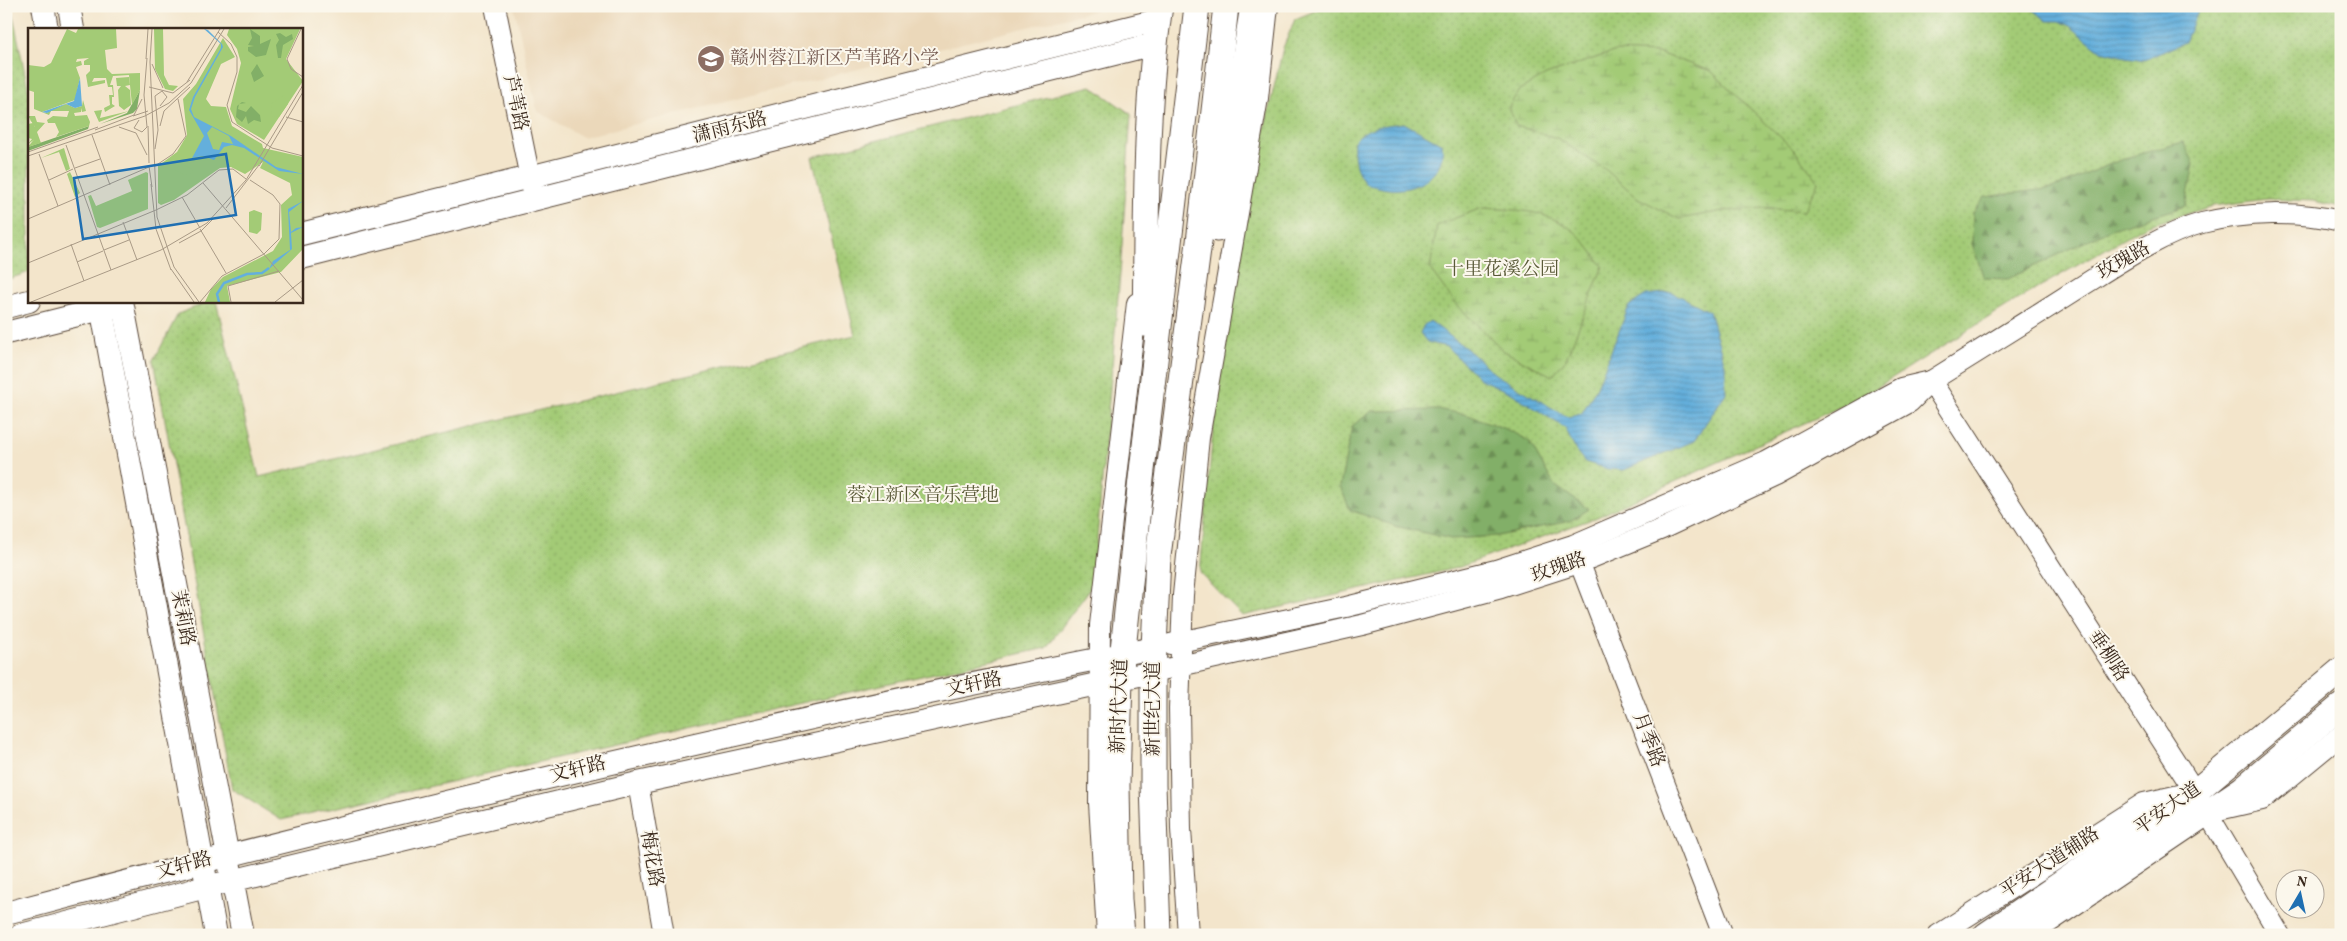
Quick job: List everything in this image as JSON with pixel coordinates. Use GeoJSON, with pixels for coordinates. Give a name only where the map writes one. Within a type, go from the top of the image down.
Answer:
{"type":"FeatureCollection","features":[{"type":"Feature","properties":{"kind":"main road"},"geometry":{"type":"LineString","coordinates":[[43,6],[48,28]]}},
{"type":"Feature","properties":{"kind":"main road"},"geometry":{"type":"LineString","coordinates":[[68,6],[73,28]]}},
{"type":"Feature","properties":{"kind":"main road"},"geometry":{"type":"LineString","coordinates":[[1141,479],[1197,6]]}},
{"type":"Feature","properties":{"kind":"main road"},"geometry":{"type":"LineString","coordinates":[[1168,484],[1199,242],[1226,6]]}},
{"type":"Feature","properties":{"kind":"main road"},"geometry":{"type":"LineString","coordinates":[[1168,484],[1184,415],[1202,317],[1265,10]]}},
{"type":"Feature","properties":{"kind":"main road"},"geometry":{"type":"LineString","coordinates":[[1141,479],[1150,96],[1154,44],[1159,13]]}},
{"type":"Feature","properties":{"kind":"main road","name":"潇雨东路"},"geometry":{"type":"LineString","coordinates":[[302,258],[532,189],[1159,13]]}},
{"type":"Feature","properties":{"kind":"main road","name":"潇雨东路"},"geometry":{"type":"LineString","coordinates":[[302,234],[532,189],[1154,44]]}},
{"type":"Feature","properties":{"kind":"main road"},"geometry":{"type":"LineString","coordinates":[[6,306],[28,301]]}},
{"type":"Feature","properties":{"kind":"main road"},"geometry":{"type":"LineString","coordinates":[[6,333],[116,303]]}},
{"type":"Feature","properties":{"kind":"main road","name":"茉莉路"},"geometry":{"type":"LineString","coordinates":[[116,303],[243,935]]}},
{"type":"Feature","properties":{"kind":"main road","name":"茉莉路"},"geometry":{"type":"LineString","coordinates":[[116,303],[206,887],[216,935]]}},
{"type":"Feature","properties":{"kind":"main road","name":"新时代大道"},"geometry":{"type":"LineString","coordinates":[[1122,935],[1119,900],[1117,785],[1110,668],[1134,556],[1141,479]]}},
{"type":"Feature","properties":{"kind":"main road","name":"新世纪大道"},"geometry":{"type":"LineString","coordinates":[[1158,935],[1153,785],[1154,660],[1158,556],[1168,484]]}},
{"type":"Feature","properties":{"kind":"main road","name":"文轩路"},"geometry":{"type":"LineString","coordinates":[[6,913],[203,861],[632,757],[1154,660]]}},
{"type":"Feature","properties":{"kind":"main road","name":"文轩路"},"geometry":{"type":"LineString","coordinates":[[21,935],[206,887],[1110,668]]}},
{"type":"Feature","properties":{"kind":"main road","name":"平安大道"},"geometry":{"type":"LineString","coordinates":[[2026,935],[2201,802],[2341,670]]}},
{"type":"Feature","properties":{"kind":"main road","name":"平安大道"},"geometry":{"type":"LineString","coordinates":[[1993,930],[2201,802],[2243,789],[2341,706]]}},
{"type":"Feature","properties":{"kind":"street","name":"芦苇路"},"geometry":{"type":"LineString","coordinates":[[495,6],[532,189]]}},
{"type":"Feature","properties":{"kind":"street"},"geometry":{"type":"LineString","coordinates":[[1188,935],[1181,829],[1181,642],[1183,595],[1199,438],[1258,98],[1265,10]]}},
{"type":"Feature","properties":{"kind":"street"},"geometry":{"type":"LineString","coordinates":[[1107,935],[1099,803],[1110,668],[1100,625],[1147,212]]}},
{"type":"Feature","properties":{"kind":"street","name":"玫瑰路"},"geometry":{"type":"LineString","coordinates":[[1154,660],[1181,666],[1362,625],[1501,588],[1766,462],[1901,388],[1931,381],[2144,247],[2201,223],[2242,217],[2288,214],[2323,217],[2341,221]]}},
{"type":"Feature","properties":{"kind":"street","name":"垂柳路"},"geometry":{"type":"LineString","coordinates":[[1931,381],[2201,802],[2280,935]]}},
{"type":"Feature","properties":{"kind":"street","name":"玫瑰路"},"geometry":{"type":"LineString","coordinates":[[1154,660],[1181,642],[1346,607],[1496,570],[1576,554]]}},
{"type":"Feature","properties":{"kind":"street","name":"月季路"},"geometry":{"type":"LineString","coordinates":[[1576,554],[1724,935]]}},
{"type":"Feature","properties":{"kind":"street","name":"平安大道辅路"},"geometry":{"type":"LineString","coordinates":[[1938,935],[2144,803],[2262,800],[2341,735]]}},
{"type":"Feature","properties":{"kind":"street","name":"梅花路"},"geometry":{"type":"LineString","coordinates":[[638,783],[664,935]]}},
{"type":"Feature","properties":{"kind":"street"},"geometry":{"type":"LineString","coordinates":[[1945,935],[1993,930]]}},
{"type":"Feature","properties":{"kind":"shaded area","name":"赣州蓉江新区芦苇路小学"},"geometry":{"type":"Polygon","coordinates":[[[514,6],[1105,6],[1105,8],[583,137],[537,111],[514,6]]]}},
{"type":"Feature","properties":{"kind":"green space"},"geometry":{"type":"Polygon","coordinates":[[[6,6],[11,6],[28,88],[28,272],[6,280],[6,6]]]}},
{"type":"Feature","properties":{"kind":"green space","name":"十里花溪公园"},"geometry":{"type":"Polygon","coordinates":[[[1327,6],[2341,6],[2341,207],[2313,201],[2267,199],[2213,206],[2146,226],[2015,301],[1860,398],[1595,518],[1457,568],[1242,616],[1200,573],[1225,298],[1283,48],[1295,19],[1327,6]]]}},
{"type":"Feature","properties":{"kind":"green space"},"geometry":{"type":"Polygon","coordinates":[[[1616,51],[1658,53],[1711,71],[1796,152],[1818,182],[1804,211],[1764,208],[1723,211],[1679,219],[1638,198],[1606,170],[1557,138],[1516,126],[1509,107],[1519,90],[1546,75],[1616,51]]]}},
{"type":"Feature","properties":{"kind":"green space","name":"蓉江新区音乐营地"},"geometry":{"type":"Polygon","coordinates":[[[1091,86],[1131,114],[1120,274],[1093,585],[1046,648],[281,820],[232,789],[154,360],[178,314],[208,302],[216,302],[259,477],[855,335],[812,157],[1091,86]]]}},
{"type":"Feature","properties":{"kind":"green space"},"geometry":{"type":"Polygon","coordinates":[[[2183,142],[2194,163],[2186,206],[2111,229],[2008,279],[1984,278],[1972,244],[1973,213],[1985,197],[2053,188],[2125,158],[2183,142]]]}},
{"type":"Feature","properties":{"kind":"green space"},"geometry":{"type":"Polygon","coordinates":[[[1482,208],[1530,212],[1564,224],[1575,232],[1603,266],[1566,359],[1552,376],[1504,351],[1455,303],[1430,269],[1437,225],[1482,208]]]}},
{"type":"Feature","properties":{"kind":"green space"},"geometry":{"type":"Polygon","coordinates":[[[1442,410],[1468,415],[1506,429],[1529,441],[1554,485],[1589,509],[1570,521],[1498,536],[1451,539],[1395,526],[1350,510],[1340,486],[1352,426],[1372,411],[1442,410]]]}},
{"type":"Feature","properties":{"kind":"water"},"geometry":{"type":"Polygon","coordinates":[[[2029,6],[2200,6],[2185,42],[2144,60],[2101,51],[2070,26],[2059,21],[2047,21],[2029,6]]]}},
{"type":"Feature","properties":{"kind":"water"},"geometry":{"type":"Polygon","coordinates":[[[1404,123],[1442,144],[1442,156],[1438,167],[1432,175],[1413,187],[1390,189],[1367,184],[1357,170],[1354,141],[1371,129],[1404,123]]]}},
{"type":"Feature","properties":{"kind":"water"},"geometry":{"type":"Polygon","coordinates":[[[1672,292],[1709,311],[1725,365],[1726,393],[1694,441],[1624,470],[1608,469],[1585,462],[1576,451],[1565,428],[1513,394],[1480,379],[1447,347],[1427,342],[1420,333],[1424,325],[1430,321],[1467,349],[1495,374],[1569,418],[1582,413],[1597,387],[1629,306],[1646,295],[1672,292]]]}},
{"type":"Feature","properties":{"kind":"place","name":"赣州蓉江新区芦苇路小学"},"geometry":{"type":"Point","coordinates":[711,59]}}]}
